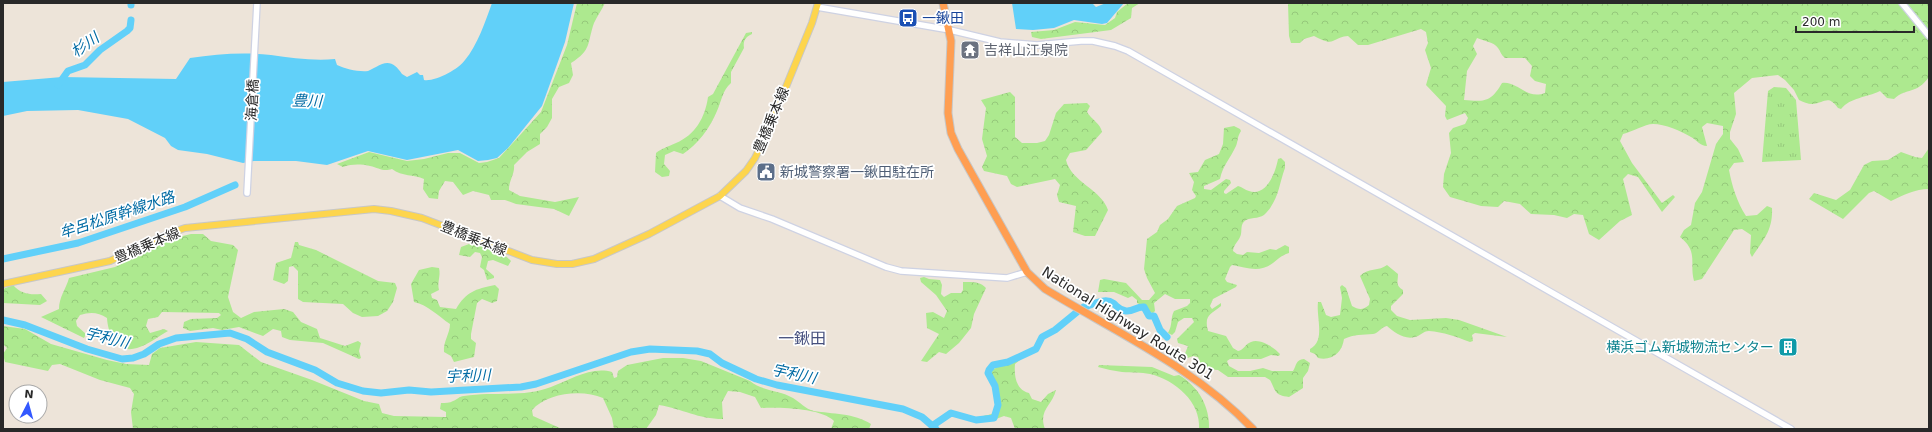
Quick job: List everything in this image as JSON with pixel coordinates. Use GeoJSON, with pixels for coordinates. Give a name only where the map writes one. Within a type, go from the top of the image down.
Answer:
{"type":"FeatureCollection","features":[{"type":"Feature","properties":{"kind":"highway","name":"National Highway Route 301"},"geometry":{"type":"LineString","coordinates":[[944,3],[951,41],[948,113],[951,133],[958,149],[1027,272],[1045,289],[1192,377],[1235,410],[1253,429]]}},
{"type":"Feature","properties":{"kind":"main road","name":"豊橋乗本線"},"geometry":{"type":"LineString","coordinates":[[3,284],[110,260],[185,228],[360,209],[391,210],[411,215],[447,227],[532,260],[557,264],[572,264],[594,259],[676,221],[720,196],[746,171],[761,146],[818,5]]}},
{"type":"Feature","properties":{"kind":"street"},"geometry":{"type":"LineString","coordinates":[[1902,3],[1929,36]]}},
{"type":"Feature","properties":{"kind":"street","name":"海倉橋"},"geometry":{"type":"LineString","coordinates":[[247,193],[256,5]]}},
{"type":"Feature","properties":{"kind":"street"},"geometry":{"type":"LineString","coordinates":[[818,5],[950,30],[1019,45],[1093,41],[1109,44],[1128,51],[1791,429]]}},
{"type":"Feature","properties":{"kind":"street"},"geometry":{"type":"LineString","coordinates":[[720,196],[740,208],[772,219],[886,267],[901,271],[1007,278],[1027,272]]}},
{"type":"Feature","properties":{"kind":"green space"},"geometry":{"type":"Polygon","coordinates":[[[577,3],[605,3],[594,23],[586,50],[571,63],[573,75],[569,83],[559,87],[552,99],[552,118],[547,127],[540,134],[540,144],[527,152],[514,165],[509,190],[520,196],[555,202],[579,197],[569,216],[554,209],[516,204],[505,200],[491,200],[489,195],[473,191],[463,195],[453,182],[445,181],[439,191],[438,199],[429,198],[423,189],[424,179],[420,177],[396,172],[392,169],[383,170],[370,166],[359,165],[343,167],[337,164],[369,152],[407,161],[424,159],[448,153],[460,153],[479,163],[499,158],[541,112],[567,45],[577,3]]]}},
{"type":"Feature","properties":{"kind":"green space"},"geometry":{"type":"Polygon","coordinates":[[[1128,3],[1140,3],[1132,8],[1131,18],[1111,30],[1041,39],[1032,37],[1031,32],[1054,30],[1075,22],[1105,25],[1115,18],[1117,12],[1128,3]]]}},
{"type":"Feature","properties":{"kind":"green space"},"geometry":{"type":"Polygon","coordinates":[[[1288,3],[1929,3],[1929,77],[1916,89],[1903,93],[1894,99],[1887,98],[1880,91],[1849,102],[1841,109],[1829,100],[1812,104],[1799,100],[1794,90],[1778,75],[1752,78],[1734,93],[1736,114],[1730,132],[1730,139],[1738,149],[1744,162],[1734,163],[1729,170],[1733,188],[1737,200],[1746,216],[1757,215],[1767,206],[1772,208],[1771,222],[1767,234],[1752,257],[1750,253],[1751,235],[1742,229],[1734,230],[1702,279],[1694,281],[1690,248],[1680,237],[1684,230],[1691,225],[1695,203],[1702,192],[1716,144],[1723,134],[1723,126],[1707,123],[1702,127],[1707,146],[1702,145],[1678,130],[1658,124],[1646,125],[1623,134],[1620,141],[1632,163],[1662,203],[1673,195],[1675,197],[1662,212],[1638,177],[1628,174],[1623,179],[1632,215],[1620,221],[1599,240],[1589,234],[1583,215],[1574,214],[1567,218],[1554,215],[1531,214],[1520,204],[1504,201],[1498,207],[1481,206],[1450,197],[1443,187],[1444,174],[1451,153],[1449,133],[1453,128],[1465,124],[1468,118],[1465,113],[1447,120],[1445,116],[1446,106],[1426,85],[1431,68],[1425,50],[1428,43],[1426,32],[1421,29],[1368,45],[1358,45],[1348,36],[1330,42],[1321,40],[1314,36],[1304,39],[1300,43],[1291,43],[1289,36],[1288,3]],[[1477,38],[1473,46],[1477,54],[1467,71],[1464,100],[1482,101],[1487,99],[1494,94],[1502,83],[1508,83],[1533,94],[1545,93],[1546,84],[1535,81],[1530,76],[1532,66],[1525,58],[1505,58],[1496,46],[1477,38]]]}},
{"type":"Feature","properties":{"kind":"green space"},"geometry":{"type":"Polygon","coordinates":[[[752,32],[752,34],[745,40],[744,48],[731,72],[731,83],[724,92],[711,123],[699,140],[683,154],[674,151],[665,155],[664,164],[670,171],[669,176],[662,177],[655,172],[656,153],[683,140],[698,125],[707,105],[708,97],[713,94],[746,33],[752,32]]]}},
{"type":"Feature","properties":{"kind":"green space"},"geometry":{"type":"Polygon","coordinates":[[[1774,87],[1786,88],[1796,100],[1801,160],[1762,162],[1768,91],[1774,87]]]}},
{"type":"Feature","properties":{"kind":"green space"},"geometry":{"type":"Polygon","coordinates":[[[1010,92],[1015,97],[1015,137],[1022,143],[1037,143],[1045,141],[1049,135],[1056,113],[1064,104],[1087,103],[1090,106],[1087,112],[1100,126],[1102,132],[1086,150],[1070,153],[1066,160],[1069,168],[1074,174],[1099,196],[1108,210],[1095,236],[1085,236],[1073,232],[1076,206],[1059,202],[1057,195],[1060,185],[1055,179],[1017,187],[1011,184],[1007,176],[984,171],[982,167],[987,156],[982,139],[986,108],[981,100],[1010,92]]]}},
{"type":"Feature","properties":{"kind":"green space"},"geometry":{"type":"Polygon","coordinates":[[[1234,126],[1241,131],[1236,146],[1221,174],[1220,179],[1204,186],[1204,189],[1211,190],[1226,179],[1230,180],[1231,183],[1224,191],[1226,194],[1238,186],[1249,191],[1255,192],[1261,190],[1270,182],[1278,159],[1281,158],[1285,162],[1285,168],[1274,202],[1264,215],[1246,220],[1244,222],[1241,235],[1233,251],[1237,254],[1243,255],[1247,252],[1259,253],[1270,249],[1276,250],[1285,245],[1289,247],[1289,253],[1263,268],[1253,269],[1232,265],[1225,279],[1227,282],[1237,285],[1236,287],[1213,299],[1210,306],[1212,309],[1221,303],[1221,306],[1207,318],[1208,331],[1226,336],[1233,348],[1238,351],[1249,343],[1259,341],[1275,349],[1280,354],[1279,356],[1271,355],[1261,359],[1230,359],[1227,361],[1229,366],[1238,371],[1250,371],[1263,368],[1272,371],[1293,371],[1299,360],[1304,359],[1310,363],[1308,371],[1303,378],[1303,388],[1289,397],[1278,394],[1270,380],[1265,377],[1228,377],[1218,370],[1205,369],[1201,366],[1198,357],[1193,356],[1185,359],[1184,356],[1188,346],[1178,343],[1177,339],[1194,322],[1192,318],[1184,318],[1178,322],[1175,332],[1172,335],[1168,333],[1174,311],[1187,306],[1190,303],[1190,299],[1175,299],[1165,294],[1154,303],[1155,311],[1153,313],[1149,312],[1146,307],[1137,303],[1137,300],[1132,296],[1128,298],[1114,292],[1098,292],[1100,280],[1104,279],[1126,283],[1142,300],[1149,300],[1155,293],[1144,269],[1147,239],[1157,232],[1160,225],[1168,219],[1177,206],[1195,198],[1196,196],[1192,190],[1194,182],[1189,173],[1198,172],[1205,160],[1219,154],[1223,144],[1224,128],[1234,126]]]}},
{"type":"Feature","properties":{"kind":"green space"},"geometry":{"type":"Polygon","coordinates":[[[1929,148],[1929,189],[1914,191],[1891,201],[1874,191],[1869,193],[1843,219],[1809,199],[1814,193],[1836,200],[1850,190],[1864,165],[1872,161],[1888,160],[1901,152],[1922,158],[1929,148]]]}},
{"type":"Feature","properties":{"kind":"green space"},"geometry":{"type":"Polygon","coordinates":[[[191,234],[203,234],[211,241],[233,245],[238,250],[228,297],[233,312],[241,318],[254,312],[284,309],[293,312],[301,322],[317,329],[320,338],[345,346],[358,341],[361,343],[359,351],[361,358],[359,359],[323,343],[290,340],[282,337],[281,331],[273,329],[263,336],[239,327],[222,330],[213,328],[190,331],[183,328],[184,322],[191,319],[217,318],[221,315],[219,313],[162,312],[158,317],[148,319],[146,326],[150,333],[164,329],[168,331],[145,345],[130,349],[119,346],[115,342],[109,331],[107,318],[100,315],[87,313],[80,315],[76,321],[77,326],[86,334],[84,338],[41,317],[59,309],[61,297],[69,278],[115,267],[170,239],[191,234]]]}},
{"type":"Feature","properties":{"kind":"green space"},"geometry":{"type":"Polygon","coordinates":[[[295,242],[298,242],[299,245],[316,250],[378,281],[395,283],[397,288],[393,302],[387,311],[378,316],[362,317],[353,313],[343,304],[303,302],[298,299],[298,271],[293,266],[289,267],[288,281],[284,284],[273,280],[276,263],[291,258],[295,242]]]}},
{"type":"Feature","properties":{"kind":"green space"},"geometry":{"type":"Polygon","coordinates":[[[469,244],[492,249],[507,257],[511,261],[508,266],[493,260],[488,261],[486,269],[494,276],[494,278],[487,280],[484,270],[480,267],[482,257],[480,253],[475,252],[470,257],[459,255],[461,247],[469,244]]]}},
{"type":"Feature","properties":{"kind":"green space"},"geometry":{"type":"Polygon","coordinates":[[[1387,265],[1398,274],[1398,285],[1403,290],[1403,294],[1391,306],[1391,310],[1397,316],[1410,320],[1446,318],[1459,320],[1507,337],[1475,333],[1472,335],[1473,341],[1470,342],[1445,334],[1429,331],[1411,338],[1396,333],[1387,326],[1373,334],[1355,335],[1344,339],[1339,352],[1332,357],[1323,359],[1318,358],[1315,354],[1310,352],[1310,349],[1318,341],[1319,335],[1318,302],[1321,302],[1326,315],[1331,317],[1340,315],[1342,298],[1340,287],[1342,285],[1346,288],[1352,306],[1359,309],[1365,308],[1369,305],[1370,299],[1360,276],[1363,273],[1387,265]]]}},
{"type":"Feature","properties":{"kind":"green space"},"geometry":{"type":"Polygon","coordinates":[[[432,267],[439,268],[439,290],[431,294],[432,298],[437,300],[440,307],[456,309],[467,295],[472,292],[495,285],[499,289],[497,301],[492,303],[482,299],[477,303],[471,334],[471,339],[476,343],[474,357],[454,362],[451,356],[444,352],[450,324],[428,308],[414,302],[411,284],[419,270],[432,267]]]}},
{"type":"Feature","properties":{"kind":"green space"},"geometry":{"type":"Polygon","coordinates":[[[924,277],[940,280],[942,285],[941,294],[944,297],[951,293],[961,293],[963,290],[963,282],[978,283],[986,288],[974,314],[971,328],[959,343],[946,354],[939,352],[927,362],[921,361],[939,334],[927,328],[926,313],[933,312],[944,318],[947,311],[936,295],[921,282],[920,278],[924,277]]]}},
{"type":"Feature","properties":{"kind":"green space"},"geometry":{"type":"Polygon","coordinates":[[[13,285],[26,293],[41,294],[47,301],[40,305],[3,303],[3,289],[13,285]]]}},
{"type":"Feature","properties":{"kind":"green space"},"geometry":{"type":"Polygon","coordinates":[[[3,326],[25,329],[51,344],[126,364],[149,365],[152,354],[160,348],[196,342],[239,345],[261,362],[312,380],[364,401],[379,404],[382,413],[394,416],[446,417],[446,412],[440,409],[441,403],[450,402],[462,396],[530,392],[551,387],[588,372],[596,371],[612,372],[614,378],[617,377],[618,371],[627,365],[663,358],[683,358],[701,361],[750,381],[755,385],[788,395],[811,410],[843,414],[864,420],[871,424],[869,429],[831,429],[834,421],[820,413],[788,408],[761,408],[755,397],[740,392],[728,391],[722,402],[723,419],[698,416],[659,405],[656,415],[646,429],[614,429],[612,418],[603,398],[595,395],[575,393],[556,396],[538,404],[532,410],[533,416],[562,429],[133,429],[131,412],[134,394],[130,388],[100,380],[60,364],[52,365],[48,371],[5,362],[3,354],[7,348],[4,345],[3,326]]]}},
{"type":"Feature","properties":{"kind":"green space"},"geometry":{"type":"Polygon","coordinates":[[[1017,358],[1021,359],[1015,364],[1017,382],[1021,389],[1029,393],[1032,399],[1041,402],[1048,394],[1056,390],[1044,413],[1043,423],[1045,429],[1015,429],[1011,418],[1004,416],[988,422],[979,418],[997,411],[998,398],[991,371],[1017,358]]]}},
{"type":"Feature","properties":{"kind":"green space"},"geometry":{"type":"Polygon","coordinates":[[[1099,365],[1152,367],[1174,376],[1179,375],[1192,385],[1202,398],[1208,413],[1209,429],[1199,429],[1196,410],[1191,401],[1177,387],[1168,381],[1150,374],[1116,371],[1098,367],[1099,365]]]}},
{"type":"Feature","properties":{"kind":"water","name":"豊川"},"geometry":{"type":"Polygon","coordinates":[[[492,3],[574,3],[565,42],[542,106],[508,148],[497,158],[478,161],[458,150],[407,160],[368,151],[327,165],[296,161],[254,161],[243,163],[207,154],[178,150],[171,146],[165,138],[128,119],[78,110],[27,111],[3,116],[3,82],[62,77],[176,79],[190,58],[220,55],[251,54],[327,60],[335,59],[337,65],[360,71],[368,71],[388,63],[394,65],[407,77],[417,72],[420,75],[423,75],[424,80],[434,79],[452,71],[462,64],[477,40],[492,3]]]}},
{"type":"Feature","properties":{"kind":"water"},"geometry":{"type":"Polygon","coordinates":[[[1012,3],[1094,3],[1093,4],[1096,7],[1106,3],[1124,3],[1107,23],[1102,24],[1074,20],[1054,28],[1033,30],[1016,29],[1012,3]]]}},
{"type":"Feature","properties":{"kind":"waterway","name":"杉川"},"geometry":{"type":"LineString","coordinates":[[58,85],[68,71],[85,65],[100,50],[127,31],[130,28],[131,20]]}},
{"type":"Feature","properties":{"kind":"waterway","name":"牟呂松原幹線水路"},"geometry":{"type":"LineString","coordinates":[[3,259],[78,243],[185,207],[235,185]]}},
{"type":"Feature","properties":{"kind":"waterway"},"geometry":{"type":"LineString","coordinates":[[1084,307],[1106,301],[1110,301],[1120,309],[1126,311],[1144,307],[1149,316],[1154,316],[1160,330],[1167,337]]}},
{"type":"Feature","properties":{"kind":"waterway"},"geometry":{"type":"LineString","coordinates":[[932,426],[951,413],[976,420],[994,418],[998,405],[995,386],[988,373],[989,370],[993,365],[1008,362],[1036,349],[1042,337],[1055,330],[1077,312]]}},
{"type":"Feature","properties":{"kind":"waterway","name":"宇利川"},"geometry":{"type":"LineString","coordinates":[[3,320],[25,325],[87,349],[122,359],[133,358],[144,354],[159,344],[176,338],[230,333],[247,339],[267,352],[315,370],[337,383],[363,391],[381,393],[409,390],[431,392],[521,387],[536,384],[631,352],[650,349],[697,351],[710,354],[722,363],[756,379],[777,385],[903,409],[922,417],[936,429]]}},
{"type":"Feature","properties":{"kind":"place","name":"一鍬田"},"geometry":{"type":"Point","coordinates":[908,18]}},
{"type":"Feature","properties":{"kind":"place","name":"吉祥山江泉院"},"geometry":{"type":"Point","coordinates":[970,50]}},
{"type":"Feature","properties":{"kind":"place","name":"新城警察署一鍬田駐在所"},"geometry":{"type":"Point","coordinates":[766,172]}},
{"type":"Feature","properties":{"kind":"place","name":"横浜ゴム新城物流センター"},"geometry":{"type":"Point","coordinates":[1788,347]}},
{"type":"Feature","properties":{"kind":"district","name":"一鍬田"},"geometry":{"type":"Point","coordinates":[802,338]}}]}
